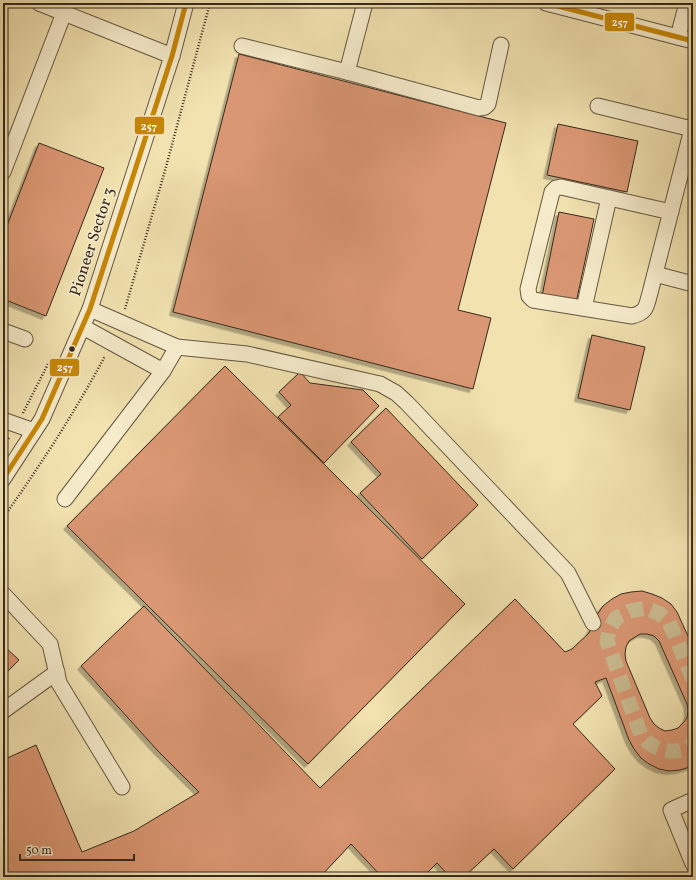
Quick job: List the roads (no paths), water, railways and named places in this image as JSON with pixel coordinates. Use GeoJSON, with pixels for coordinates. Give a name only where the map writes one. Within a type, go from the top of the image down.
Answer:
{"type":"FeatureCollection","features":[{"type":"Feature","properties":{"kind":"street"},"geometry":{"type":"LineString","coordinates":[[39,3],[172,56]]}},
{"type":"Feature","properties":{"kind":"street","name":"Pioneer Sector 3"},"geometry":{"type":"LineString","coordinates":[[3,480],[42,419],[90,309],[172,56],[186,3]]}},
{"type":"Feature","properties":{"kind":"street"},"geometry":{"type":"LineString","coordinates":[[347,72],[365,3]]}},
{"type":"Feature","properties":{"kind":"street"},"geometry":{"type":"LineString","coordinates":[[546,3],[693,41]]}},
{"type":"Feature","properties":{"kind":"street"},"geometry":{"type":"LineString","coordinates":[[678,37],[687,3]]}},
{"type":"Feature","properties":{"kind":"street"},"geometry":{"type":"LineString","coordinates":[[3,172],[64,13]]}},
{"type":"Feature","properties":{"kind":"street"},"geometry":{"type":"LineString","coordinates":[[242,46],[347,72],[479,108],[486,107],[488,104],[501,45]]}},
{"type":"Feature","properties":{"kind":"street"},"geometry":{"type":"LineString","coordinates":[[598,106],[692,127],[687,172],[671,212],[645,311],[632,316],[533,300],[529,296],[528,289],[552,192],[556,188],[671,212]]}},
{"type":"Feature","properties":{"kind":"street"},"geometry":{"type":"LineString","coordinates":[[584,308],[609,198]]}},
{"type":"Feature","properties":{"kind":"street"},"geometry":{"type":"LineString","coordinates":[[655,274],[693,284]]}},
{"type":"Feature","properties":{"kind":"street"},"geometry":{"type":"LineString","coordinates":[[90,309],[177,347],[247,354],[380,384],[396,393],[568,573],[593,623]]}},
{"type":"Feature","properties":{"kind":"street"},"geometry":{"type":"LineString","coordinates":[[83,327],[163,371]]}},
{"type":"Feature","properties":{"kind":"street"},"geometry":{"type":"LineString","coordinates":[[3,331],[25,339]]}},
{"type":"Feature","properties":{"kind":"street"},"geometry":{"type":"LineString","coordinates":[[65,499],[163,371],[177,347]]}},
{"type":"Feature","properties":{"kind":"street"},"geometry":{"type":"LineString","coordinates":[[3,420],[34,431]]}},
{"type":"Feature","properties":{"kind":"street"},"geometry":{"type":"LineString","coordinates":[[5,600],[50,644],[59,683],[122,787]]}},
{"type":"Feature","properties":{"kind":"street"},"geometry":{"type":"LineString","coordinates":[[3,711],[57,672]]}},
{"type":"Feature","properties":{"kind":"street"},"geometry":{"type":"LineString","coordinates":[[693,800],[671,810],[693,864]]}},
{"type":"Feature","properties":{"kind":"tunnel"},"geometry":{"type":"LineString","coordinates":[[693,679],[669,622],[660,614],[646,608],[630,611],[616,618],[609,630],[607,641],[641,735],[650,744],[666,751],[678,751],[693,744]]}}]}
